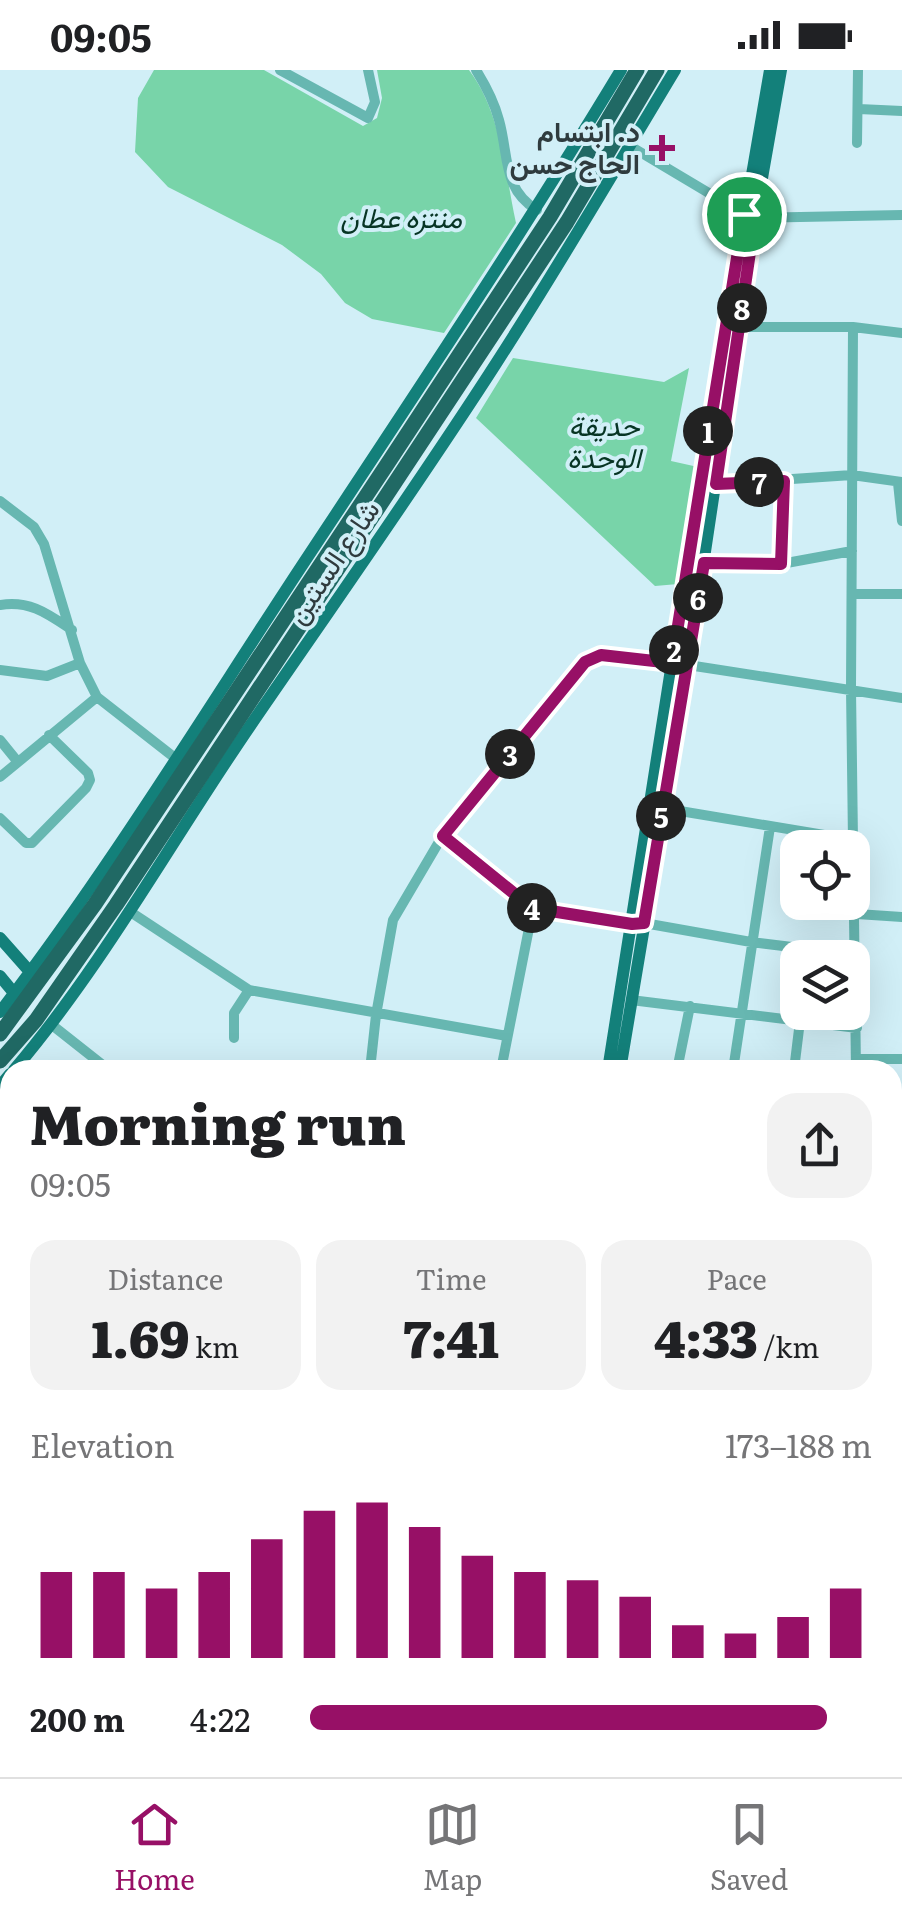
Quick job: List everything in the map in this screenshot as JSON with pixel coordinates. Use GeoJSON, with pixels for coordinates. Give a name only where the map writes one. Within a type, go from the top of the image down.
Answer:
{"type":"FeatureCollection","features":[{"type":"Feature","properties":{"kind":"highway","name":"شارع الستين"},"geometry":{"type":"LineString","coordinates":[[0,1060],[55,992],[183,816],[369,506],[410,417],[550,218],[637,70]]}},
{"type":"Feature","properties":{"kind":"highway","name":"شارع الستين"},"geometry":{"type":"LineString","coordinates":[[0,1034],[131,838],[482,352],[568,222],[658,70]]}},
{"type":"Feature","properties":{"kind":"highway"},"geometry":{"type":"LineString","coordinates":[[482,352],[497,363]]}},
{"type":"Feature","properties":{"kind":"main road","name":"شارع الستين"},"geometry":{"type":"LineString","coordinates":[[0,1012],[131,838],[175,758],[410,417],[621,70]]}},
{"type":"Feature","properties":{"kind":"main road","name":"شارع الستين"},"geometry":{"type":"LineString","coordinates":[[22,1060],[52,1026],[129,911],[183,816],[497,363],[675,70]]}},
{"type":"Feature","properties":{"kind":"main road"},"geometry":{"type":"LineString","coordinates":[[622,1060],[672,663],[720,403],[770,70]]}},
{"type":"Feature","properties":{"kind":"main road"},"geometry":{"type":"LineString","coordinates":[[610,1060],[688,665],[716,484],[720,403],[739,326],[749,216],[780,70]]}},
{"type":"Feature","properties":{"kind":"main road"},"geometry":{"type":"LineString","coordinates":[[672,663],[688,665]]}},
{"type":"Feature","properties":{"kind":"main road"},"geometry":{"type":"LineString","coordinates":[[0,938],[31,973]]}},
{"type":"Feature","properties":{"kind":"main road"},"geometry":{"type":"LineString","coordinates":[[0,976],[14,993]]}},
{"type":"Feature","properties":{"kind":"street"},"geometry":{"type":"LineString","coordinates":[[280,70],[368,118],[376,102],[368,70]]}},
{"type":"Feature","properties":{"kind":"street"},"geometry":{"type":"LineString","coordinates":[[476,70],[491,95],[500,123],[510,183],[517,195],[536,210]]}},
{"type":"Feature","properties":{"kind":"street"},"geometry":{"type":"LineString","coordinates":[[857,143],[858,70]]}},
{"type":"Feature","properties":{"kind":"street"},"geometry":{"type":"LineString","coordinates":[[859,109],[902,111]]}},
{"type":"Feature","properties":{"kind":"street"},"geometry":{"type":"LineString","coordinates":[[630,146],[749,216],[902,215]]}},
{"type":"Feature","properties":{"kind":"street"},"geometry":{"type":"LineString","coordinates":[[739,326],[853,326],[902,333]]}},
{"type":"Feature","properties":{"kind":"street"},"geometry":{"type":"LineString","coordinates":[[853,326],[854,830]]}},
{"type":"Feature","properties":{"kind":"street"},"geometry":{"type":"LineString","coordinates":[[716,484],[852,476],[900,482],[902,520]]}},
{"type":"Feature","properties":{"kind":"street"},"geometry":{"type":"LineString","coordinates":[[781,564],[784,481]]}},
{"type":"Feature","properties":{"kind":"street"},"geometry":{"type":"LineString","coordinates":[[0,501],[34,527],[44,544],[80,663],[97,697],[175,758]]}},
{"type":"Feature","properties":{"kind":"street"},"geometry":{"type":"LineString","coordinates":[[704,563],[781,564],[852,551]]}},
{"type":"Feature","properties":{"kind":"street"},"geometry":{"type":"LineString","coordinates":[[853,594],[902,594]]}},
{"type":"Feature","properties":{"kind":"street"},"geometry":{"type":"LineString","coordinates":[[0,605],[39,608],[72,630]]}},
{"type":"Feature","properties":{"kind":"street"},"geometry":{"type":"LineString","coordinates":[[371,1060],[393,920],[443,836],[585,662],[601,655],[672,663]]}},
{"type":"Feature","properties":{"kind":"street"},"geometry":{"type":"LineString","coordinates":[[0,670],[47,676],[80,663]]}},
{"type":"Feature","properties":{"kind":"street"},"geometry":{"type":"LineString","coordinates":[[688,665],[902,698]]}},
{"type":"Feature","properties":{"kind":"street"},"geometry":{"type":"LineString","coordinates":[[0,777],[97,697]]}},
{"type":"Feature","properties":{"kind":"street"},"geometry":{"type":"LineString","coordinates":[[0,818],[26,843],[32,844],[86,788],[88,773],[49,735]]}},
{"type":"Feature","properties":{"kind":"street"},"geometry":{"type":"LineString","coordinates":[[0,740],[17,761]]}},
{"type":"Feature","properties":{"kind":"street"},"geometry":{"type":"LineString","coordinates":[[662,808],[789,830]]}},
{"type":"Feature","properties":{"kind":"street"},"geometry":{"type":"LineString","coordinates":[[734,1060],[770,827]]}},
{"type":"Feature","properties":{"kind":"street"},"geometry":{"type":"LineString","coordinates":[[443,836],[532,908],[780,946]]}},
{"type":"Feature","properties":{"kind":"street"},"geometry":{"type":"LineString","coordinates":[[503,1060],[532,908]]}},
{"type":"Feature","properties":{"kind":"street"},"geometry":{"type":"LineString","coordinates":[[129,911],[249,990],[507,1036]]}},
{"type":"Feature","properties":{"kind":"street"},"geometry":{"type":"LineString","coordinates":[[870,915],[902,917]]}},
{"type":"Feature","properties":{"kind":"street"},"geometry":{"type":"LineString","coordinates":[[234,1038],[234,1013],[249,990]]}},
{"type":"Feature","properties":{"kind":"street"},"geometry":{"type":"LineString","coordinates":[[631,1000],[780,1018]]}},
{"type":"Feature","properties":{"kind":"street"},"geometry":{"type":"LineString","coordinates":[[679,1060],[690,1006]]}},
{"type":"Feature","properties":{"kind":"street"},"geometry":{"type":"LineString","coordinates":[[52,1026],[96,1060]]}},
{"type":"Feature","properties":{"kind":"street"},"geometry":{"type":"LineString","coordinates":[[795,1060],[799,1030]]}},
{"type":"Feature","properties":{"kind":"street"},"geometry":{"type":"LineString","coordinates":[[856,1060],[857,1030]]}},
{"type":"Feature","properties":{"kind":"green space","name":"منتزه عطان"},"geometry":{"type":"Polygon","coordinates":[[[154,70],[264,70],[363,126],[377,118],[382,98],[377,70],[469,70],[495,123],[516,223],[444,333],[372,319],[345,303],[321,274],[282,245],[168,187],[135,152],[138,98],[154,70]]]}},
{"type":"Feature","properties":{"kind":"green space","name":"حديقة الوحدة"},"geometry":{"type":"Polygon","coordinates":[[[513,358],[664,382],[689,368],[671,461],[698,467],[678,584],[655,586],[476,418],[513,358]]]}},
{"type":"Feature","properties":{"kind":"place","name":"د. ابتسام الحاج حسن"},"geometry":{"type":"Point","coordinates":[662,148]}},
{"type":"Feature","properties":{"kind":"route"},"geometry":{"type":"LineString","coordinates":[[744,214],[755,218],[716,484],[784,481],[781,564],[704,563],[644,923],[532,908],[443,836],[585,662],[601,655],[672,663],[744,214]]}}]}
